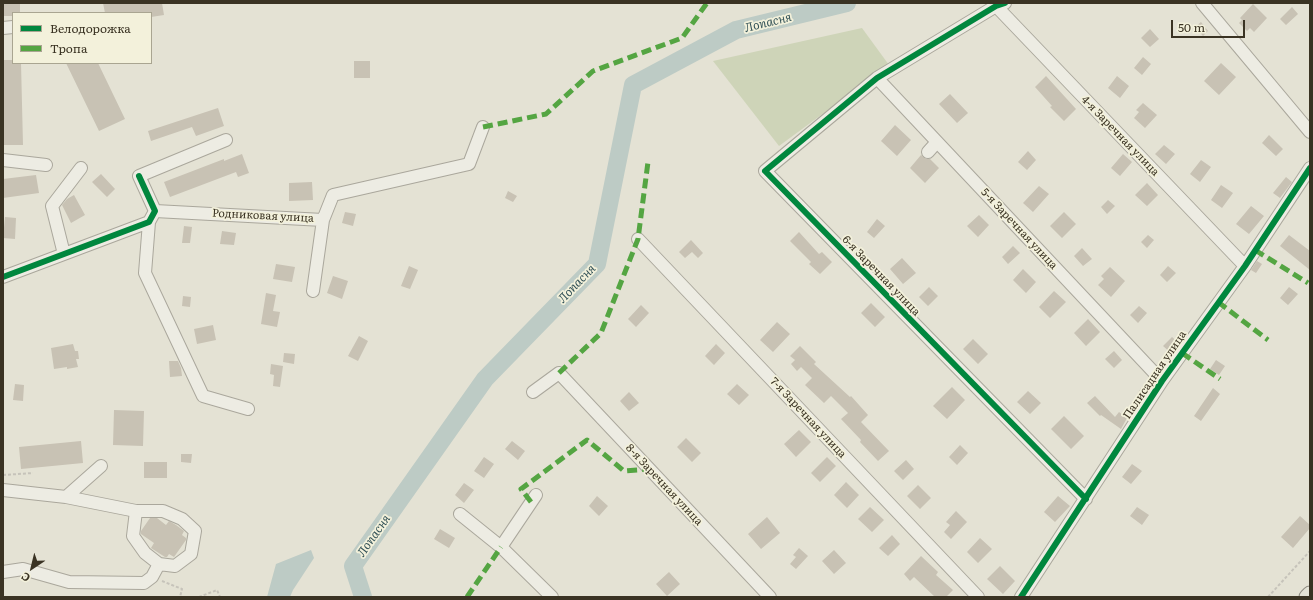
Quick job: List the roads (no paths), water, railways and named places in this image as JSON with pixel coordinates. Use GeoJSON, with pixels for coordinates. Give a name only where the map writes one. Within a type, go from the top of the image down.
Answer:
{"type":"FeatureCollection","features":[{"type":"Feature","properties":{"kind":"main road"},"geometry":{"type":"LineString","coordinates":[[1307,597],[1310,594]]}},
{"type":"Feature","properties":{"kind":"street"},"geometry":{"type":"LineString","coordinates":[[1202,3],[1310,132]]}},
{"type":"Feature","properties":{"kind":"street"},"geometry":{"type":"LineString","coordinates":[[877,78],[1001,4]]}},
{"type":"Feature","properties":{"kind":"street","name":"4-я Заречная улица"},"geometry":{"type":"LineString","coordinates":[[1001,4],[1245,266]]}},
{"type":"Feature","properties":{"kind":"street","name":"5-я Заречная улица"},"geometry":{"type":"LineString","coordinates":[[877,78],[1162,381]]}},
{"type":"Feature","properties":{"kind":"street","name":"6-я Заречная улица"},"geometry":{"type":"LineString","coordinates":[[877,78],[765,171],[1086,499]]}},
{"type":"Feature","properties":{"kind":"street"},"geometry":{"type":"LineString","coordinates":[[323,220],[333,195],[469,164],[484,127]]}},
{"type":"Feature","properties":{"kind":"street"},"geometry":{"type":"LineString","coordinates":[[226,140],[139,176],[155,211],[149,222],[144,273],[203,396],[248,410]]}},
{"type":"Feature","properties":{"kind":"street"},"geometry":{"type":"LineString","coordinates":[[928,152],[937,142]]}},
{"type":"Feature","properties":{"kind":"street"},"geometry":{"type":"LineString","coordinates":[[3,160],[46,165]]}},
{"type":"Feature","properties":{"kind":"street"},"geometry":{"type":"LineString","coordinates":[[64,254],[52,206],[81,168]]}},
{"type":"Feature","properties":{"kind":"street","name":"Палисадная улица"},"geometry":{"type":"LineString","coordinates":[[1021,597],[1162,381],[1245,266],[1310,168]]}},
{"type":"Feature","properties":{"kind":"street","name":"Родниковая улица"},"geometry":{"type":"LineString","coordinates":[[155,211],[323,220],[313,291]]}},
{"type":"Feature","properties":{"kind":"street"},"geometry":{"type":"LineString","coordinates":[[3,277],[149,222]]}},
{"type":"Feature","properties":{"kind":"street","name":"7-я Заречная улица"},"geometry":{"type":"LineString","coordinates":[[638,239],[978,597]]}},
{"type":"Feature","properties":{"kind":"street","name":"8-я Заречная улица"},"geometry":{"type":"LineString","coordinates":[[534,392],[559,373],[770,597]]}},
{"type":"Feature","properties":{"kind":"street"},"geometry":{"type":"LineString","coordinates":[[66,497],[101,466]]}},
{"type":"Feature","properties":{"kind":"street"},"geometry":{"type":"LineString","coordinates":[[3,490],[66,497],[136,510],[163,511],[182,519],[195,530],[191,554],[175,566],[159,564],[145,553],[133,536],[136,510]]}},
{"type":"Feature","properties":{"kind":"street"},"geometry":{"type":"LineString","coordinates":[[500,547],[536,495]]}},
{"type":"Feature","properties":{"kind":"street"},"geometry":{"type":"LineString","coordinates":[[460,514],[500,547],[552,597]]}},
{"type":"Feature","properties":{"kind":"street"},"geometry":{"type":"LineString","coordinates":[[3,572],[23,568],[69,582],[144,583],[152,577],[159,564]]}},
{"type":"Feature","properties":{"kind":"waterway","name":"Лопасня"},"geometry":{"type":"LineString","coordinates":[[363,597],[353,566],[485,379],[597,264],[633,85],[736,30],[847,3]]}}]}
